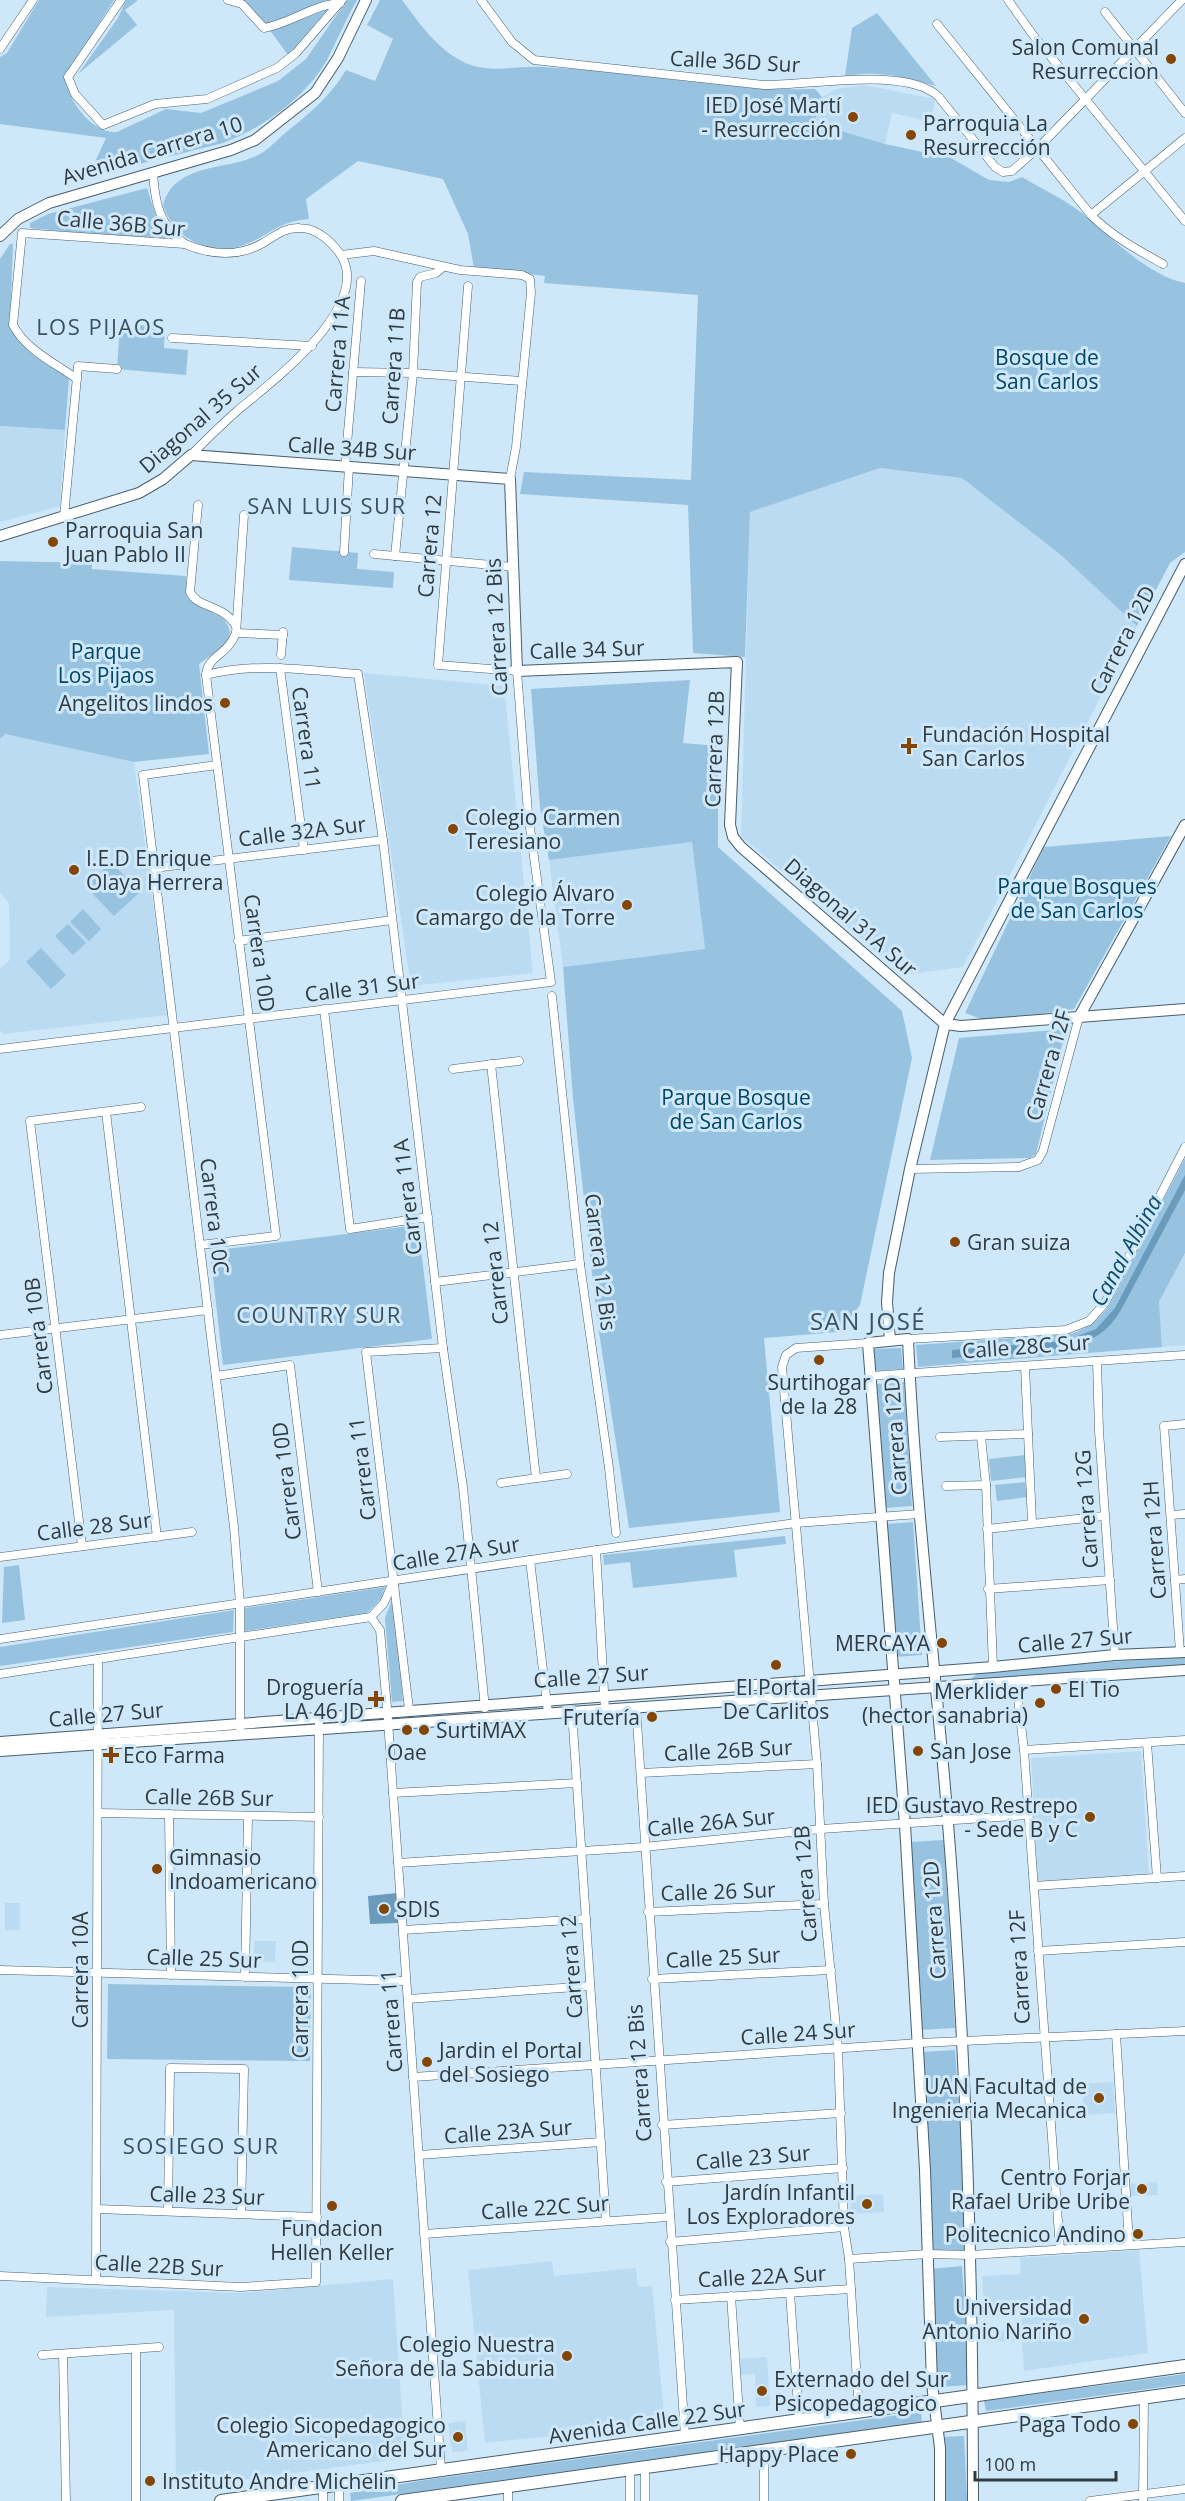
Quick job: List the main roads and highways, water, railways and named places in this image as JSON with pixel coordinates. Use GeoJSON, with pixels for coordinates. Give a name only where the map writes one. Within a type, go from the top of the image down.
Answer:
{"type":"FeatureCollection","features":[{"type":"Feature","properties":{"kind":"main road","name":"Avenida Calle 22 Sur"},"geometry":{"type":"LineString","coordinates":[[221,2501],[1185,2366]]}},
{"type":"Feature","properties":{"kind":"main road"},"geometry":{"type":"LineString","coordinates":[[402,2501],[424,2500],[508,2486],[1185,2392]]}},
{"type":"Feature","properties":{"kind":"place","name":"Salon Comunal Resurreccion"},"geometry":{"type":"Point","coordinates":[1171,59]}},
{"type":"Feature","properties":{"kind":"place","name":"IED José Martí - Resurrección"},"geometry":{"type":"Point","coordinates":[853,117]}},
{"type":"Feature","properties":{"kind":"place","name":"Parroquia La Resurrección"},"geometry":{"type":"Point","coordinates":[911,135]}},
{"type":"Feature","properties":{"kind":"place","name":"Parroquia San Juan Pablo II"},"geometry":{"type":"Point","coordinates":[53,542]}},
{"type":"Feature","properties":{"kind":"place","name":"Angelitos lindos"},"geometry":{"type":"Point","coordinates":[225,703]}},
{"type":"Feature","properties":{"kind":"place","name":"Fundación Hospital San Carlos"},"geometry":{"type":"Point","coordinates":[909,746]}},
{"type":"Feature","properties":{"kind":"place","name":"Colegio Carmen Teresiano"},"geometry":{"type":"Point","coordinates":[453,829]}},
{"type":"Feature","properties":{"kind":"place","name":"I.E.D Enrique Olaya Herrera"},"geometry":{"type":"Point","coordinates":[74,870]}},
{"type":"Feature","properties":{"kind":"place","name":"Colegio Álvaro Camargo de la Torre"},"geometry":{"type":"Point","coordinates":[627,905]}},
{"type":"Feature","properties":{"kind":"place","name":"Gran suiza"},"geometry":{"type":"Point","coordinates":[955,1242]}},
{"type":"Feature","properties":{"kind":"place","name":"Surtihogar de la 28"},"geometry":{"type":"Point","coordinates":[819,1360]}},
{"type":"Feature","properties":{"kind":"place","name":"MERCAYA"},"geometry":{"type":"Point","coordinates":[942,1643]}},
{"type":"Feature","properties":{"kind":"place","name":"El Portal De Carlitos"},"geometry":{"type":"Point","coordinates":[776,1665]}},
{"type":"Feature","properties":{"kind":"place","name":"El Tio"},"geometry":{"type":"Point","coordinates":[1056,1689]}},
{"type":"Feature","properties":{"kind":"place","name":"Droguería LA 46 JD"},"geometry":{"type":"Point","coordinates":[376,1699]}},
{"type":"Feature","properties":{"kind":"place","name":"Merklider (hector sanabria)"},"geometry":{"type":"Point","coordinates":[1040,1703]}},
{"type":"Feature","properties":{"kind":"place","name":"Frutería"},"geometry":{"type":"Point","coordinates":[652,1717]}},
{"type":"Feature","properties":{"kind":"place","name":"Oae"},"geometry":{"type":"Point","coordinates":[407,1730]}},
{"type":"Feature","properties":{"kind":"place","name":"SurtiMAX"},"geometry":{"type":"Point","coordinates":[424,1730]}},
{"type":"Feature","properties":{"kind":"place","name":"San Jose"},"geometry":{"type":"Point","coordinates":[918,1751]}},
{"type":"Feature","properties":{"kind":"place","name":"Eco Farma"},"geometry":{"type":"Point","coordinates":[111,1755]}},
{"type":"Feature","properties":{"kind":"place","name":"IED Gustavo Restrepo - Sede B y C"},"geometry":{"type":"Point","coordinates":[1090,1817]}},
{"type":"Feature","properties":{"kind":"place","name":"Gimnasio Indoamericano"},"geometry":{"type":"Point","coordinates":[157,1869]}},
{"type":"Feature","properties":{"kind":"place","name":"SDIS"},"geometry":{"type":"Point","coordinates":[384,1909]}},
{"type":"Feature","properties":{"kind":"place","name":"Jardin el Portal del Sosiego"},"geometry":{"type":"Point","coordinates":[427,2062]}},
{"type":"Feature","properties":{"kind":"place","name":"UAN Facultad de Ingenieria Mecanica"},"geometry":{"type":"Point","coordinates":[1099,2098]}},
{"type":"Feature","properties":{"kind":"place","name":"Centro Forjar Rafael Uribe Uribe"},"geometry":{"type":"Point","coordinates":[1142,2189]}},
{"type":"Feature","properties":{"kind":"place","name":"Jardín Infantil Los Exploradores"},"geometry":{"type":"Point","coordinates":[867,2204]}},
{"type":"Feature","properties":{"kind":"place","name":"Fundacion Hellen Keller"},"geometry":{"type":"Point","coordinates":[332,2206]}},
{"type":"Feature","properties":{"kind":"place","name":"Politecnico Andino"},"geometry":{"type":"Point","coordinates":[1138,2234]}},
{"type":"Feature","properties":{"kind":"place","name":"Universidad Antonio Nariño"},"geometry":{"type":"Point","coordinates":[1084,2319]}},
{"type":"Feature","properties":{"kind":"place","name":"Colegio Nuestra Señora de la Sabiduria"},"geometry":{"type":"Point","coordinates":[567,2356]}},
{"type":"Feature","properties":{"kind":"place","name":"Externado del Sur Psicopedagogico"},"geometry":{"type":"Point","coordinates":[762,2391]}},
{"type":"Feature","properties":{"kind":"place","name":"Paga Todo"},"geometry":{"type":"Point","coordinates":[1133,2424]}},
{"type":"Feature","properties":{"kind":"place","name":"Colegio Sicopedagogico Americano del Sur"},"geometry":{"type":"Point","coordinates":[458,2437]}},
{"type":"Feature","properties":{"kind":"place","name":"Happy Place"},"geometry":{"type":"Point","coordinates":[851,2454]}},
{"type":"Feature","properties":{"kind":"place","name":"Instituto Andre Michelin"},"geometry":{"type":"Point","coordinates":[150,2481]}},
{"type":"Feature","properties":{"kind":"district","name":"LOS PIJAOS"},"geometry":{"type":"Point","coordinates":[101,326]}},
{"type":"Feature","properties":{"kind":"district","name":"SAN LUIS SUR"},"geometry":{"type":"Point","coordinates":[327,505]}},
{"type":"Feature","properties":{"kind":"district","name":"COUNTRY SUR"},"geometry":{"type":"Point","coordinates":[319,1314]}},
{"type":"Feature","properties":{"kind":"district","name":"SAN JOSÉ"},"geometry":{"type":"Point","coordinates":[868,1320]}},
{"type":"Feature","properties":{"kind":"district","name":"SOSIEGO SUR"},"geometry":{"type":"Point","coordinates":[201,2145]}},
{"type":"Feature","properties":{"kind":"park label","name":"Bosque de San Carlos"},"geometry":{"type":"Point","coordinates":[1047,369]}},
{"type":"Feature","properties":{"kind":"park label","name":"Parque Los Pijaos"},"geometry":{"type":"Point","coordinates":[106,663]}},
{"type":"Feature","properties":{"kind":"park label","name":"Parque Bosques de San Carlos"},"geometry":{"type":"Point","coordinates":[1077,898]}},
{"type":"Feature","properties":{"kind":"park label","name":"Parque Bosque de San Carlos"},"geometry":{"type":"Point","coordinates":[736,1109]}},
{"type":"Feature","properties":{"kind":"water label","name":"Canal Albina"},"geometry":{"type":"Point","coordinates":[1125,1250]}}]}
